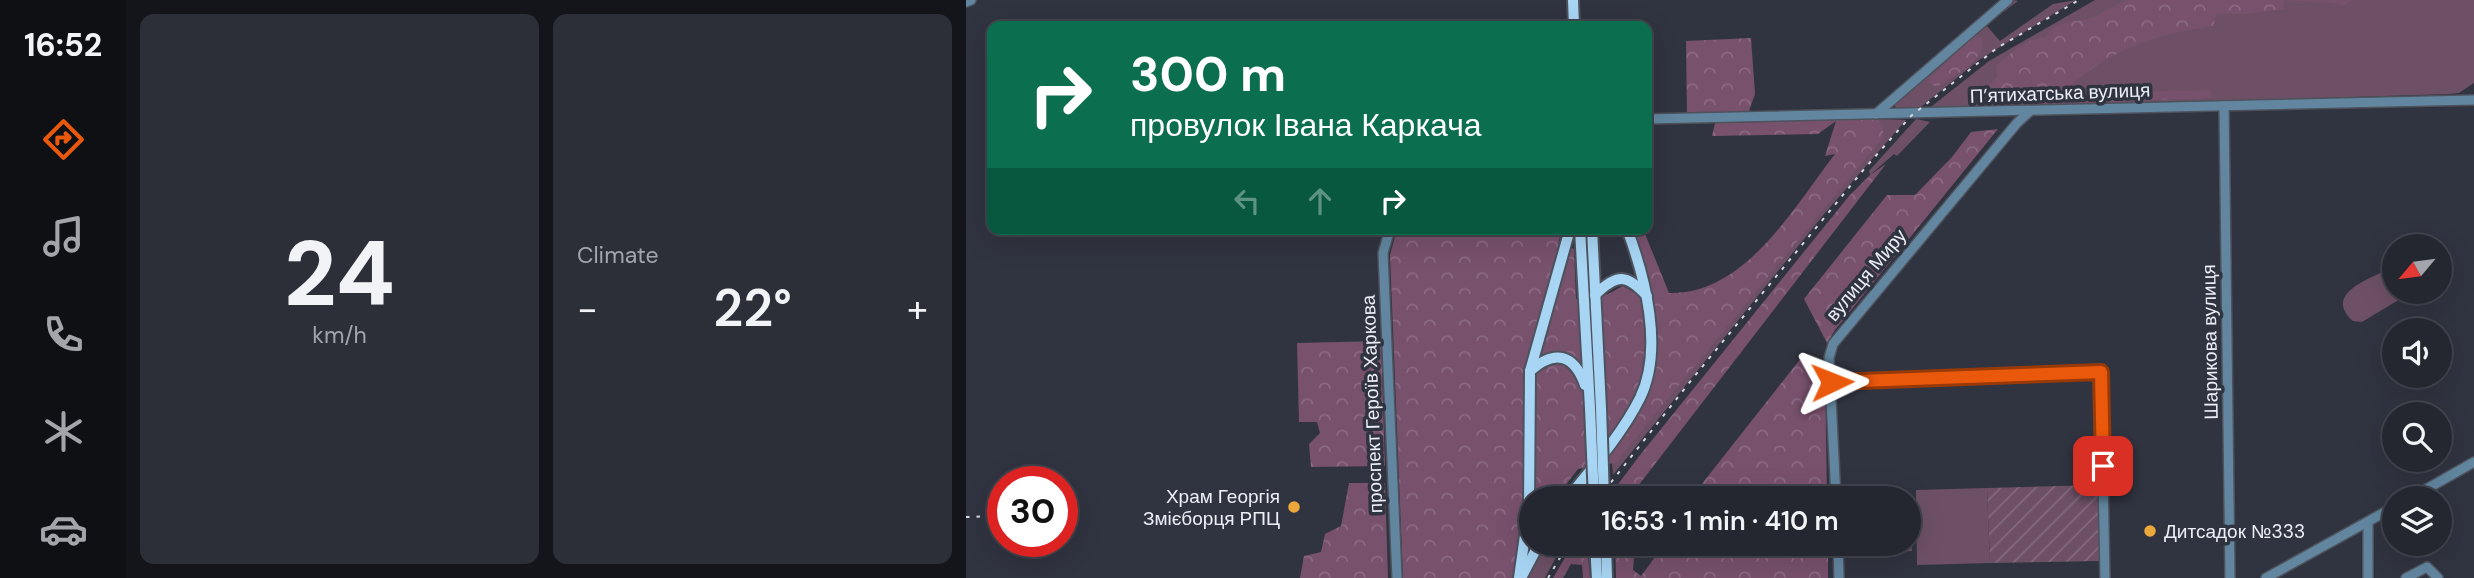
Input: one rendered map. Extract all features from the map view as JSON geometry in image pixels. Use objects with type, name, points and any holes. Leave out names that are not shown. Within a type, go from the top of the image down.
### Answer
[{"type":"main road","points":[[1573,0],[1574,21]]},
{"type":"main road","points":[[1520,578],[1529,507],[1530,371],[1568,235]]},
{"type":"main road","points":[[1580,235],[1593,404],[1602,486]]},
{"type":"main road","points":[[1592,235],[1595,295],[1594,486]]},
{"type":"main road","points":[[1577,486],[1607,448],[1640,398],[1649,366],[1647,296],[1630,235]]},
{"type":"main road","points":[[1595,295],[1612,280],[1623,278],[1634,282],[1647,296]]},
{"type":"main road","points":[[1530,371],[1547,359],[1561,357],[1576,365],[1593,404]]},
{"type":"main road","points":[[1520,578],[1532,556]]},
{"type":"main road","points":[[1596,556],[1597,578]]},
{"type":"main road","points":[[1606,556],[1607,578]]},
{"type":"street","points":[[1876,114],[2008,0]]},
{"type":"street","points":[[2459,100],[2474,93]]},
{"type":"street","name":"П’ятихатська вулиця","points":[[1652,119],[2474,100]]},
{"type":"street","name":"Шарикова вулиця","points":[[2224,106],[2230,578]]},
{"type":"street","name":"вулиця Миру","points":[[1836,486],[1829,358],[1841,332],[2029,112]]},
{"type":"street","name":"проспект Героїв Харкова","points":[[1388,235],[1383,253],[1397,578]]},
{"type":"street","points":[[1832,382],[2101,372],[2105,578]]},
{"type":"street","points":[[2432,486],[2474,462]]},
{"type":"street","points":[[2266,578],[2382,514]]},
{"type":"street","points":[[2368,522],[2368,578]]},
{"type":"street","points":[[1838,556],[1839,578]]},
{"type":"street","points":[[2406,578],[2427,567],[2438,578]]},
{"type":"shaded area","points":[[2013,0],[2018,1],[1986,25],[2000,41],[2053,4],[2076,0],[1979,60],[1917,110],[1896,109],[1894,102],[1960,42]]},
{"type":"shaded area","points":[[2095,0],[2474,0],[2474,83],[2459,93],[2448,94],[1927,110],[1989,61]]},
{"type":"shaded area","points":[[1877,119],[1906,120],[1825,213],[1613,475],[1612,464],[1661,395]]},
{"type":"shaded area","points":[[1916,119],[1930,122],[1897,156],[1894,154],[1870,175],[1869,171]]},
{"type":"shaded area","points":[[2382,272],[2382,304],[2392,304],[2362,322],[2353,321],[2345,311],[2343,302],[2353,288]]},
{"type":"shaded area","points":[[2098,485],[2100,561],[1990,563],[1987,488]]},
{"type":"shaded area","points":[[1987,488],[1990,563],[1917,565],[1917,556],[1921,556],[1921,490]]},
{"type":"shaded area","points":[[1534,556],[1557,556],[1545,578],[1523,578]]},
{"type":"green space","points":[[2127,0],[2284,0],[2283,9],[2247,14],[2217,14],[2213,26],[2174,33],[2138,44],[2105,60],[2072,84],[2078,94],[2210,90],[2211,98],[1992,106],[1988,103],[1989,85],[1997,77],[1996,66],[2013,52],[2031,41],[2046,37],[2060,25],[2091,18]]},
{"type":"green space","points":[[2284,0],[2353,0],[2344,5]]},
{"type":"green space","points":[[1972,37],[1982,37],[1980,53],[1975,60],[1936,87],[1927,82]]},
{"type":"green space","points":[[1751,38],[1755,94],[1748,114],[1687,118],[1686,41]]},
{"type":"green space","points":[[1877,119],[1883,125],[1883,137],[1615,463],[1578,469],[1565,486],[1519,486],[1519,556],[1523,556],[1512,578],[1403,578],[1390,255],[1395,235],[1560,235],[1559,241],[1574,249],[1576,299],[1608,294],[1623,286],[1654,304],[1633,235],[1645,235],[1669,293],[1696,290],[1721,280],[1744,264],[1765,244],[1835,154],[1825,156],[1836,121],[1818,134],[1712,136],[1715,123]]},
{"type":"green space","points":[[1998,129],[1827,343],[1804,299],[1887,195],[1915,195],[1952,157],[1971,132]]},
{"type":"green space","points":[[1886,164],[1638,486],[1617,486],[1849,196],[1870,175]]},
{"type":"green space","points":[[1381,341],[1385,466],[1311,467],[1309,444],[1320,433],[1317,422],[1299,422],[1297,343]]},
{"type":"green space","points":[[1805,353],[1825,370],[1827,486],[1700,486]]},
{"type":"green space","points":[[1349,483],[1385,483],[1388,578],[1300,578],[1304,556],[1321,552],[1325,534],[1341,526]]},
{"type":"green space","points":[[1566,556],[1588,556],[1590,578],[1583,578],[1582,565],[1571,564],[1563,578],[1553,578]]},
{"type":"green space","points":[[1615,556],[1634,556],[1633,570],[1641,576],[1656,556],[1828,556],[1828,578],[1616,578]]},
{"type":"railway","points":[[1608,486],[1693,378],[1865,168],[1911,116],[1997,48],[2079,0]]},
{"type":"railway","points":[[966,517],[987,516]]},
{"type":"railway","points":[[1548,578],[1561,556]]},
{"type":"place","name":"Храм Георгія Змієборця РПЦ","points":[[1294,507]]},
{"type":"place","name":"Дитсадок №333","points":[[2150,531]]},
{"type":"route","points":[[1832,382],[2101,372],[2103,466]]}]
